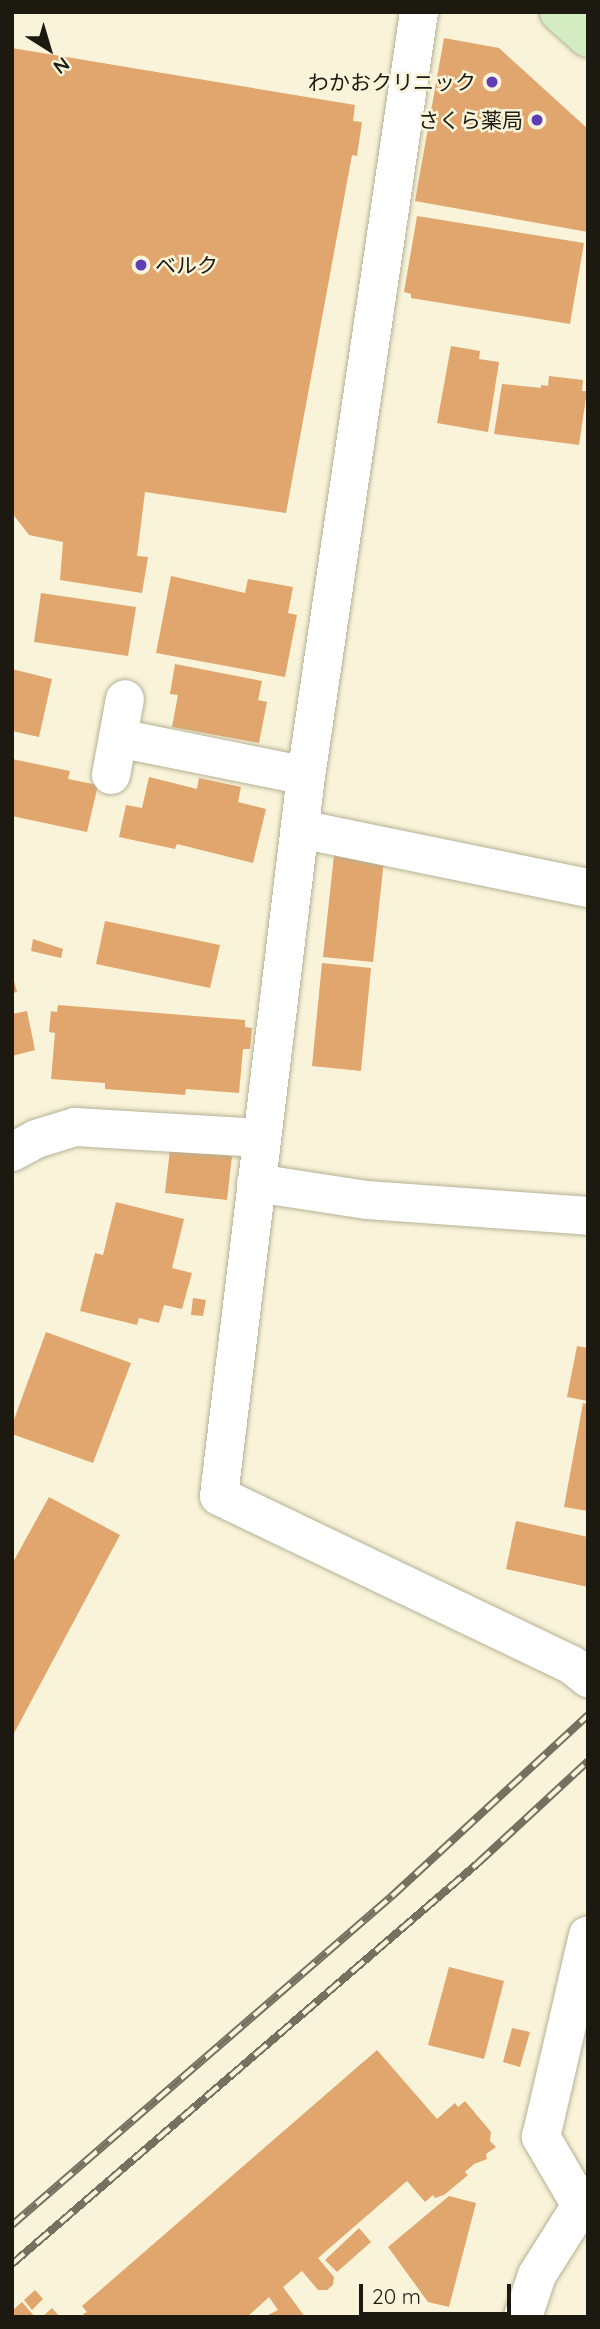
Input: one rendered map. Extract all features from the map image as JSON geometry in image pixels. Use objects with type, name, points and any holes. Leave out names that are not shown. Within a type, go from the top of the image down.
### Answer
[{"type":"main road","points":[[559,12],[588,38]]},
{"type":"street","points":[[419,12],[306,776],[219,1496],[582,1664]]},
{"type":"street","points":[[111,775],[125,699]]},
{"type":"street","points":[[118,738],[306,776]]},
{"type":"street","points":[[300,828],[588,888]]},
{"type":"street","points":[[12,1152],[36,1139],[75,1128],[261,1138]]},
{"type":"street","points":[[256,1183],[368,1200],[588,1216]]},
{"type":"street","points":[[523,2317],[537,2275],[584,2199],[541,2137],[588,1935]]},
{"type":"building","points":[[444,38],[499,48],[588,129],[588,232],[415,201]]},
{"type":"building","points":[[12,48],[355,105],[353,121],[362,122],[357,156],[352,155],[286,513],[145,492],[137,556],[148,557],[142,593],[60,580],[63,542],[29,535],[12,513]]},
{"type":"building","points":[[417,216],[584,243],[570,324],[411,298],[411,294],[404,292]]},
{"type":"building","points":[[451,346],[480,351],[479,359],[499,362],[488,432],[437,423]]},
{"type":"building","points":[[549,376],[583,380],[582,391],[587,391],[579,445],[494,434],[502,384],[541,388],[541,385],[548,386]]},
{"type":"building","points":[[171,576],[245,593],[248,579],[293,587],[288,613],[297,615],[285,677],[156,653]]},
{"type":"building","points":[[41,593],[136,607],[128,656],[34,642]]},
{"type":"building","points":[[175,664],[262,681],[258,700],[267,702],[259,743],[172,727],[178,695],[170,694]]},
{"type":"building","points":[[12,669],[52,679],[39,737],[12,731]]},
{"type":"building","points":[[12,759],[70,771],[68,779],[98,785],[87,832],[12,816]]},
{"type":"building","points":[[149,777],[197,789],[199,778],[241,787],[238,802],[266,809],[253,863],[177,844],[175,849],[119,837],[126,805],[142,808]]},
{"type":"building","points":[[334,855],[384,860],[373,962],[323,957]]},
{"type":"building","points":[[105,921],[220,945],[210,988],[96,964]]},
{"type":"building","points":[[33,939],[63,949],[61,958],[31,951]]},
{"type":"building","points":[[322,963],[371,968],[361,1071],[312,1066]]},
{"type":"building","points":[[12,973],[17,992],[12,993]]},
{"type":"building","points":[[58,1005],[245,1020],[245,1027],[252,1028],[250,1049],[243,1049],[239,1093],[186,1089],[185,1095],[105,1089],[105,1083],[51,1079],[55,1033],[49,1032],[51,1011],[57,1012]]},
{"type":"building","points":[[27,1011],[35,1050],[12,1056],[12,1014]]},
{"type":"building","points":[[170,1149],[232,1156],[227,1200],[165,1193]]},
{"type":"building","points":[[116,1202],[184,1219],[172,1268],[192,1273],[182,1309],[164,1305],[159,1323],[139,1318],[137,1325],[80,1311],[95,1253],[103,1255]]},
{"type":"building","points":[[193,1298],[206,1300],[203,1316],[191,1315]]},
{"type":"building","points":[[46,1332],[131,1363],[93,1463],[12,1434],[12,1425]]},
{"type":"building","points":[[577,1346],[588,1348],[588,1401],[567,1397]]},
{"type":"building","points":[[583,1403],[588,1404],[588,1511],[564,1507]]},
{"type":"building","points":[[49,1497],[120,1535],[12,1737],[12,1564]]},
{"type":"building","points":[[516,1521],[588,1537],[588,1587],[506,1569]]},
{"type":"building","points":[[449,1967],[504,1981],[484,2059],[428,2045]]},
{"type":"building","points":[[512,2028],[530,2032],[520,2067],[503,2062]]},
{"type":"building","points":[[377,2050],[437,2119],[455,2103],[458,2107],[465,2101],[491,2132],[490,2141],[496,2147],[486,2154],[487,2159],[474,2164],[465,2172],[468,2175],[444,2195],[435,2198],[433,2195],[425,2202],[407,2181],[318,2258],[334,2277],[333,2285],[327,2290],[318,2290],[302,2271],[283,2287],[305,2317],[264,2317],[278,2310],[269,2297],[247,2317],[85,2317],[83,2314],[87,2312],[82,2306]]},
{"type":"building","points":[[449,2196],[476,2203],[449,2307],[428,2302],[388,2247]]},
{"type":"building","points":[[359,2228],[371,2242],[337,2272],[325,2260]]},
{"type":"building","points":[[35,2290],[43,2299],[32,2310],[24,2300]]},
{"type":"building","points":[[22,2302],[35,2317],[12,2317],[12,2311]]},
{"type":"building","points":[[52,2308],[60,2317],[42,2317]]},
{"type":"railway","points":[[12,2225],[392,1896],[588,1715]]},
{"type":"railway","points":[[12,2264],[478,1863],[588,1761]]},
{"type":"place","name":"わかおクリニック","points":[[492,82]]},
{"type":"place","name":"さくら薬局","points":[[537,120]]},
{"type":"place","name":"ベルク","points":[[141,265]]}]
